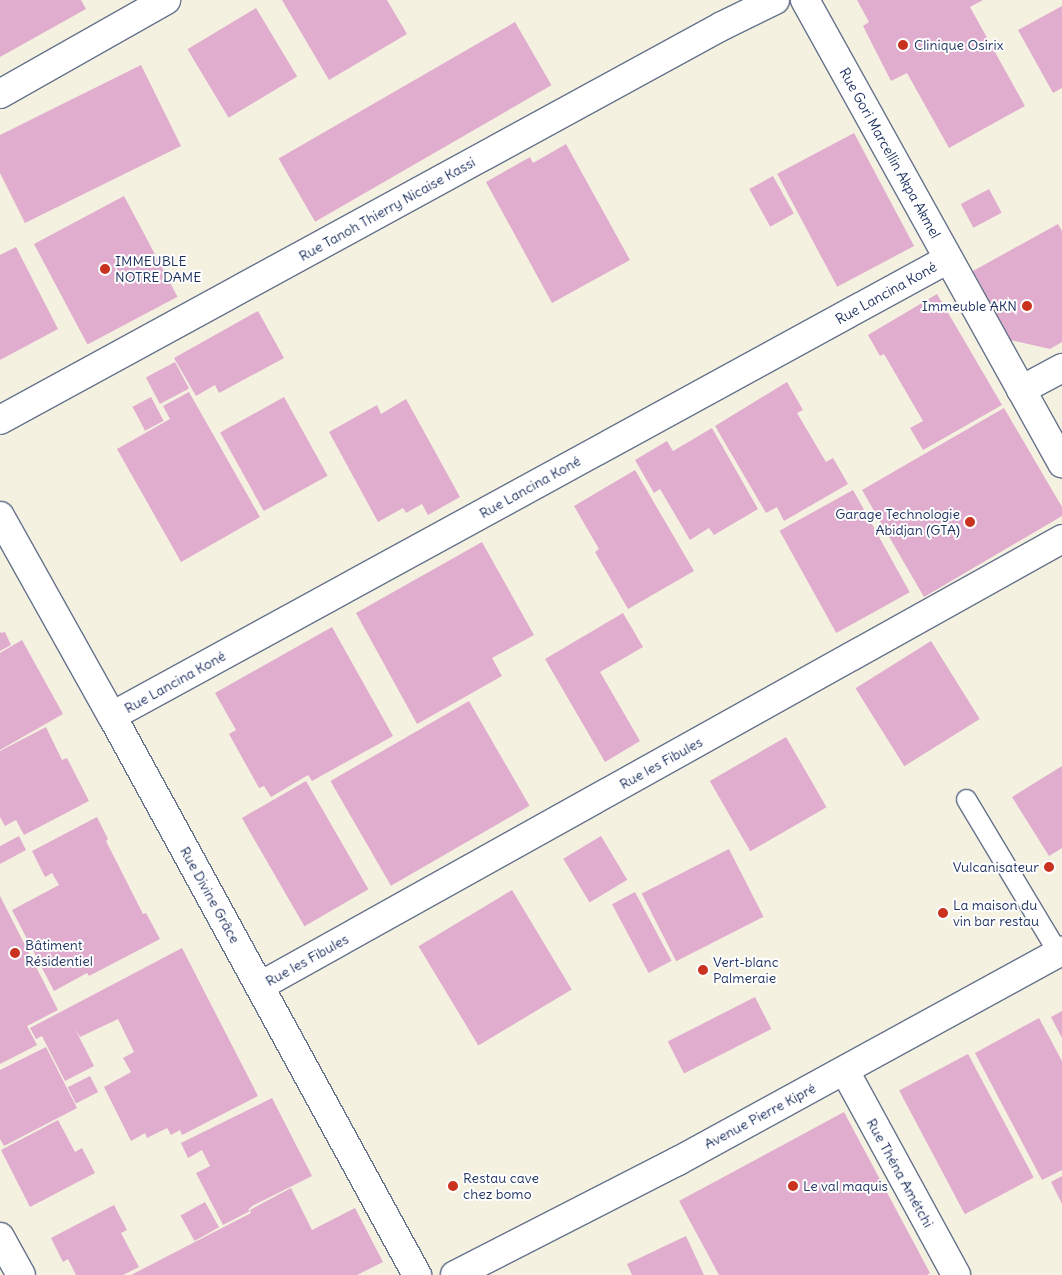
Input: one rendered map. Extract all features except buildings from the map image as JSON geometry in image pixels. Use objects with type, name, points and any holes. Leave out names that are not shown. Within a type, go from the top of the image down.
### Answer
[{"type":"street","points":[[0,94],[166,0]]},
{"type":"street","name":"Rue Tanoh Thierry Nicaise Kassi","points":[[0,420],[722,26],[775,0]]},
{"type":"street","name":"Rue Gori Marcellin Akpa Akmel","points":[[806,0],[1062,463]]},
{"type":"street","name":"Rue Lancina Koné","points":[[112,716],[948,259]]},
{"type":"street","points":[[1021,390],[1062,368]]},
{"type":"street","name":"Rue Divine Grâce","points":[[0,516],[260,986],[416,1275]]},
{"type":"street","name":"Rue les Fibules","points":[[260,986],[1062,539]]},
{"type":"street","name":"Avenue Pierre Kipré","points":[[456,1275],[678,1161],[1060,952]]},
{"type":"street","name":"Rue Théna Amétchi","points":[[844,1071],[956,1275]]},
{"type":"street","points":[[0,1237],[21,1275]]},
{"type":"lane","points":[[966,799],[1060,952]]},
{"type":"place","name":"Clinique Osirix","points":[[903,45]]},
{"type":"place","name":"IMMEUBLE NOTRE DAME","points":[[105,269]]},
{"type":"place","name":"Immeuble AKN","points":[[1027,306]]},
{"type":"place","name":"Garage Technologie Abidjan (GTA)","points":[[970,522]]},
{"type":"place","name":"Vulcanisateur","points":[[1049,867]]},
{"type":"place","name":"La maison du vin bar restau","points":[[943,913]]},
{"type":"place","name":"Bâtiment Résidentiel","points":[[15,953]]},
{"type":"place","name":"Vert-blanc Palmeraie","points":[[703,970]]},
{"type":"place","name":"Restau cave chez bomo","points":[[453,1186]]},
{"type":"place","name":"Le val maquis","points":[[793,1186]]}]
